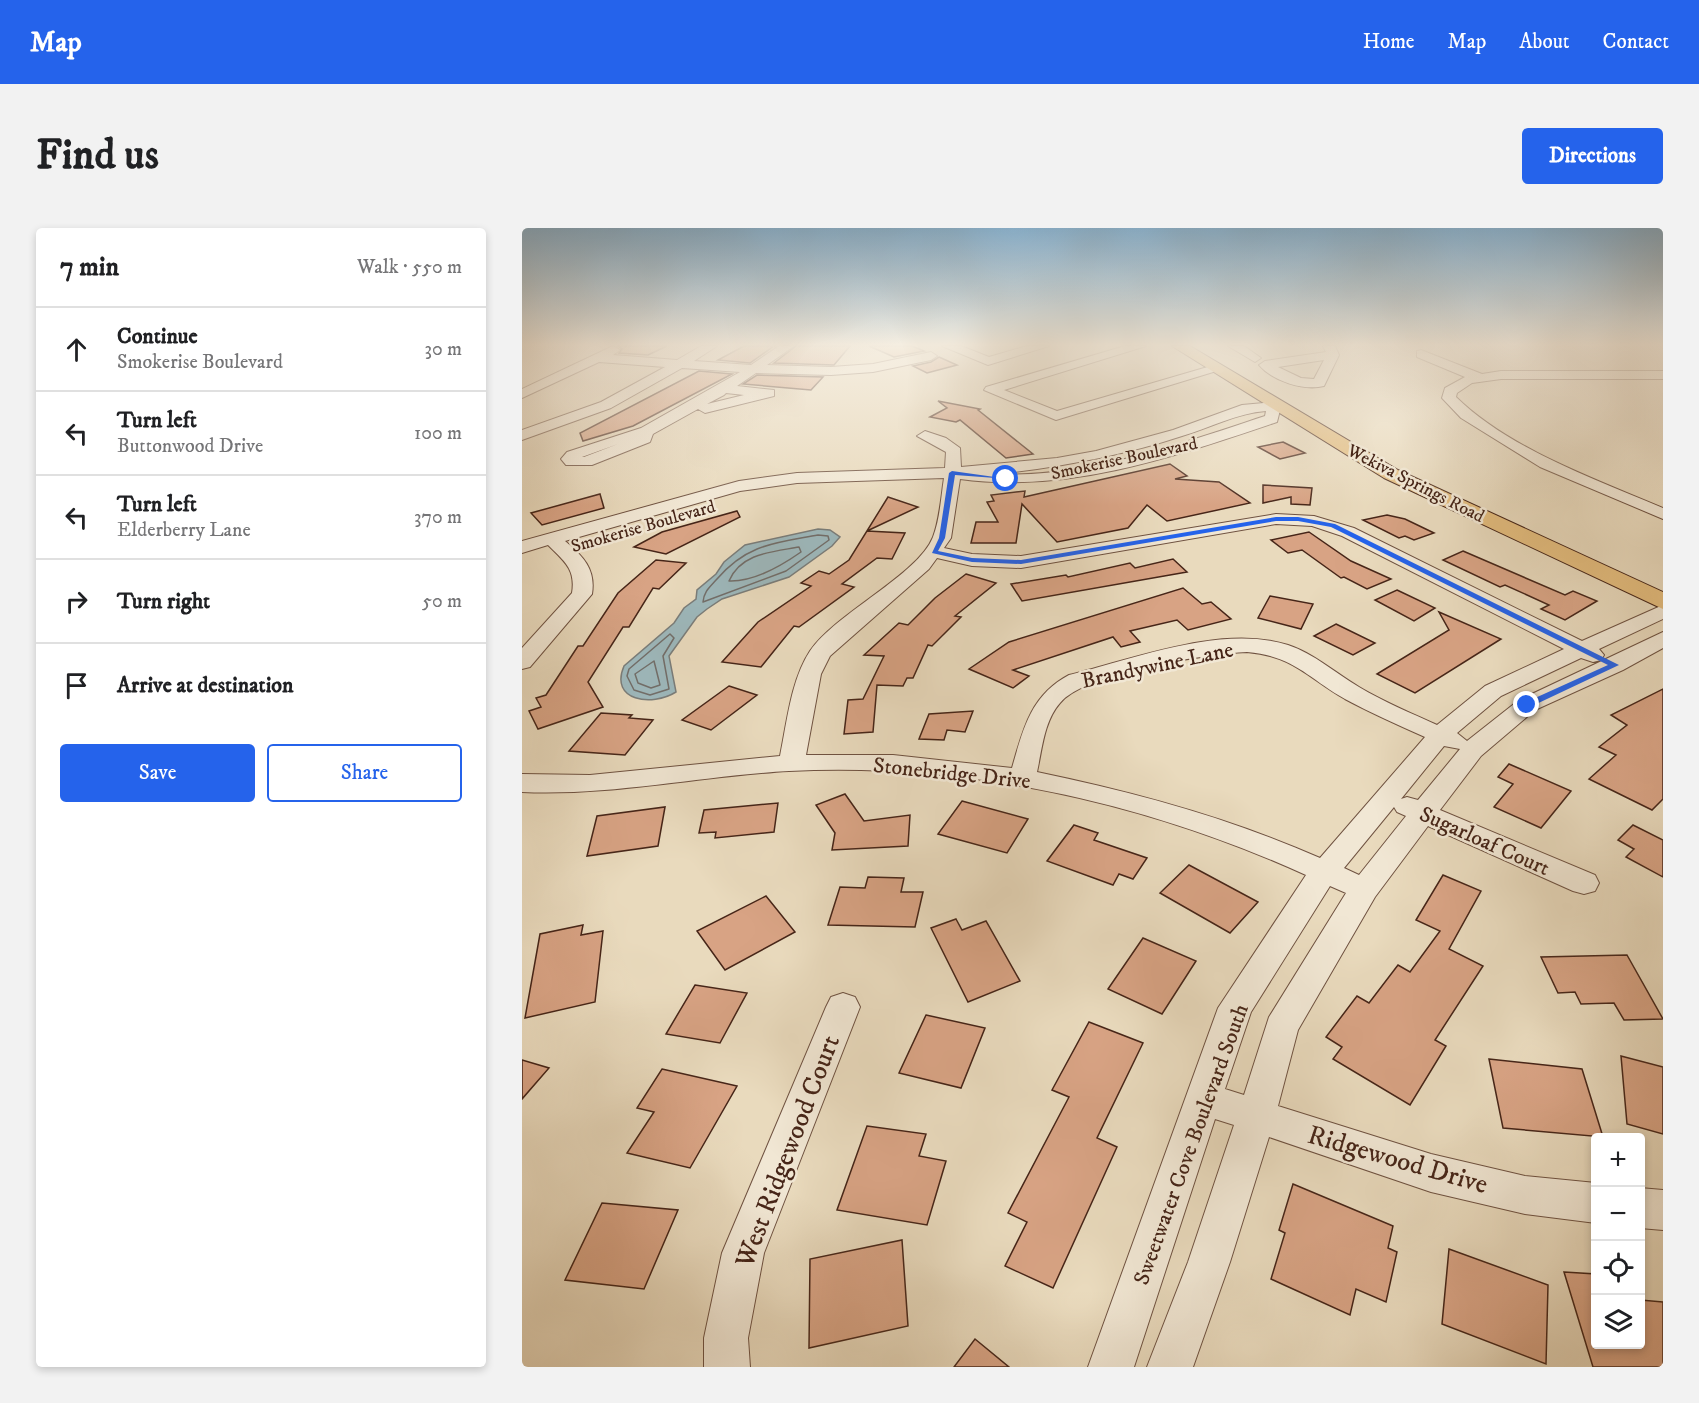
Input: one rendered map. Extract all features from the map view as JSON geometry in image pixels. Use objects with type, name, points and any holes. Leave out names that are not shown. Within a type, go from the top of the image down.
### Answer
[{"type":"main road","name":"Wekiva Springs Road","points":[[1263,399],[1391,474],[1663,601]]},
{"type":"street","points":[[522,424],[591,399]]},
{"type":"street","points":[[522,435],[617,399]]},
{"type":"street","points":[[646,432],[705,399]]},
{"type":"street","points":[[673,417],[744,399]]},
{"type":"street","points":[[1014,399],[1056,416],[1113,399]]},
{"type":"street","points":[[1450,399],[1466,415],[1546,464],[1663,514]]},
{"type":"street","name":"Smokerise Boulevard","points":[[522,547],[556,544],[752,494],[797,478],[952,476],[1006,479],[1088,462],[1198,444],[1272,419],[1274,406]]},
{"type":"street","points":[[791,763],[810,674],[820,653],[841,632],[922,565],[934,552],[942,538],[954,451],[941,441],[925,436]]},
{"type":"street","points":[[934,552],[972,560],[1021,562],[1276,519],[1314,521],[1348,532],[1615,665]]},
{"type":"street","points":[[522,662],[582,594],[586,581],[584,570],[556,544]]},
{"type":"street","name":"Smokerise Boulevard","points":[[522,560],[556,544]]},
{"type":"street","name":"Sweetwater Cove Boulevard South","points":[[1111,1367],[1235,1008],[1324,872],[1440,735],[1493,691],[1663,611]]},
{"type":"street","name":"Sweetwater Cove Boulevard South","points":[[1170,1367],[1209,1262],[1256,1117],[1281,1027],[1364,889],[1472,750],[1527,705],[1615,665],[1663,639]]},
{"type":"street","name":"Brandywine Lane","points":[[1023,778],[1042,711],[1050,696],[1063,686],[1100,675],[1234,646],[1271,647],[1290,653],[1352,693],[1472,750]]},
{"type":"street","name":"Stonebridge Drive","points":[[522,783],[556,786],[600,784],[722,768],[791,763],[893,763],[1023,778],[1076,788],[1162,810],[1246,839],[1364,889]]},
{"type":"street","name":"Sugarloaf Court","points":[[1387,797],[1584,883]]},
{"type":"street","name":"West Ridgewood Court","points":[[727,1367],[726,1338],[743,1253],[843,1007]]},
{"type":"street","name":"Ridgewood Drive","points":[[1205,1099],[1431,1173],[1525,1194],[1591,1202]]},
{"type":"street","points":[[1645,1208],[1663,1210]]},
{"type":"water","points":[[818,529],[830,530],[840,537],[832,546],[789,577],[722,599],[697,617],[669,656],[676,692],[666,697],[645,700],[635,698],[622,687],[621,678],[624,666],[674,623],[684,608],[696,599],[697,590],[716,574],[724,562],[745,545]]},
{"type":"building","points":[[645,399],[684,399],[633,426],[583,441],[580,433]]},
{"type":"building","points":[[938,401],[980,409],[978,410],[1033,454],[1006,458],[960,420],[956,422],[930,417],[947,408]]},
{"type":"building","points":[[1283,442],[1305,453],[1280,459],[1258,447]]},
{"type":"building","points":[[1170,464],[1187,476],[1175,479],[1219,482],[1250,503],[1167,521],[1147,505],[1128,528],[1057,542],[1022,504],[1016,543],[971,543],[976,522],[998,522],[987,502],[994,501],[991,495],[1025,491],[1024,497]]},
{"type":"building","points":[[1263,485],[1312,488],[1310,505],[1291,504],[1291,497],[1263,503]]},
{"type":"building","points":[[600,494],[604,508],[542,525],[531,513]]},
{"type":"building","points":[[888,497],[918,507],[867,531],[905,533],[892,559],[877,558],[842,584],[854,587],[799,627],[794,626],[761,667],[722,662],[758,622],[811,586],[801,583],[819,571],[829,574],[849,560]]},
{"type":"building","points":[[737,511],[740,517],[666,554],[634,547],[662,532]]},
{"type":"building","points":[[1387,515],[1405,519],[1434,533],[1414,540],[1405,536],[1399,538],[1363,520]]},
{"type":"building","points":[[1309,532],[1351,561],[1391,579],[1367,589],[1344,577],[1341,578],[1302,550],[1288,553],[1271,540]]},
{"type":"building","points":[[1463,551],[1565,595],[1573,591],[1597,601],[1565,620],[1541,609],[1549,605],[1505,585],[1500,587],[1443,560]]},
{"type":"building","points":[[1173,559],[1187,572],[1022,601],[1011,584],[1066,575],[1068,577],[1130,563],[1135,568]]},
{"type":"building","points":[[656,560],[686,563],[659,589],[653,588],[629,627],[623,627],[588,682],[603,707],[538,729],[529,711],[541,707],[536,698],[546,695],[578,646],[583,646],[618,593]]},
{"type":"building","points":[[966,574],[996,583],[955,616],[961,617],[932,646],[928,645],[913,678],[907,678],[903,686],[877,685],[873,732],[844,734],[848,700],[863,699],[884,656],[864,655],[899,623],[908,625],[935,598]]},
{"type":"building","points":[[1183,588],[1202,604],[1211,602],[1231,619],[1188,630],[1177,620],[1130,631],[1140,642],[1121,647],[1113,637],[1013,670],[1029,676],[1013,688],[969,669],[1009,642]]},
{"type":"building","points":[[1397,590],[1435,608],[1414,621],[1375,600]]},
{"type":"building","points":[[1270,596],[1313,604],[1301,629],[1258,618]]},
{"type":"building","points":[[1439,612],[1501,639],[1415,693],[1377,674],[1449,630]]},
{"type":"building","points":[[1336,624],[1375,643],[1353,655],[1314,636]]},
{"type":"building","points":[[729,686],[757,695],[711,730],[682,720]]},
{"type":"building","points":[[1663,689],[1663,799],[1652,810],[1589,779],[1616,755],[1599,747],[1627,725],[1611,715]]},
{"type":"building","points":[[973,711],[965,732],[947,730],[944,740],[919,739],[929,714]]},
{"type":"building","points":[[601,713],[632,715],[629,718],[653,720],[625,755],[569,751]]},
{"type":"building","points":[[1509,764],[1571,791],[1541,828],[1494,807],[1513,784],[1498,777]]},
{"type":"building","points":[[845,794],[864,821],[910,815],[908,846],[832,850],[835,833],[816,805]]},
{"type":"building","points":[[962,801],[1028,819],[1007,853],[938,834]]},
{"type":"building","points":[[778,803],[774,832],[715,838],[716,832],[699,833],[704,810]]},
{"type":"building","points":[[665,807],[658,846],[587,856],[597,816]]},
{"type":"building","points":[[1074,825],[1098,833],[1094,840],[1147,858],[1133,879],[1119,874],[1113,885],[1047,861]]},
{"type":"building","points":[[1633,825],[1663,840],[1663,877],[1626,857],[1634,849],[1618,840]]},
{"type":"building","points":[[1189,865],[1258,902],[1230,933],[1160,893]]},
{"type":"building","points":[[1443,875],[1481,891],[1449,949],[1483,966],[1435,1040],[1446,1046],[1410,1105],[1333,1059],[1342,1047],[1326,1037],[1357,996],[1369,1003],[1398,965],[1410,972],[1440,931],[1416,920]]},
{"type":"building","points":[[868,877],[904,878],[901,892],[923,892],[915,927],[828,925],[840,887],[865,888]]},
{"type":"building","points":[[766,896],[795,932],[725,970],[697,931]]},
{"type":"building","points":[[956,919],[962,930],[986,921],[1020,981],[968,1002],[931,928]]},
{"type":"building","points":[[583,925],[581,935],[603,931],[595,1002],[525,1018],[540,934]]},
{"type":"building","points":[[1143,938],[1196,961],[1162,1014],[1108,989]]},
{"type":"building","points":[[1627,955],[1663,1019],[1624,1020],[1614,1003],[1581,1004],[1575,992],[1558,993],[1541,957]]},
{"type":"building","points":[[695,985],[747,993],[720,1043],[666,1034]]},
{"type":"building","points":[[926,1015],[985,1028],[961,1088],[899,1073]]},
{"type":"building","points":[[1089,1022],[1143,1043],[1097,1138],[1117,1147],[1053,1288],[1005,1266],[1027,1222],[1008,1213],[1069,1097],[1052,1090]]},
{"type":"building","points":[[1621,1056],[1663,1067],[1663,1134],[1627,1124]]},
{"type":"building","points":[[1489,1059],[1582,1069],[1602,1133],[1591,1133],[1591,1136],[1503,1128]]},
{"type":"building","points":[[522,1060],[549,1068],[522,1099]]},
{"type":"building","points":[[662,1069],[737,1086],[690,1168],[627,1153],[654,1112],[637,1108]]},
{"type":"building","points":[[867,1126],[926,1134],[919,1156],[946,1161],[927,1225],[837,1210]]},
{"type":"building","points":[[1293,1184],[1393,1226],[1388,1248],[1397,1252],[1386,1302],[1356,1289],[1350,1315],[1271,1279],[1285,1233],[1279,1230]]},
{"type":"building","points":[[602,1203],[678,1210],[644,1289],[565,1280]]},
{"type":"building","points":[[902,1240],[908,1326],[809,1348],[810,1259]]},
{"type":"building","points":[[1449,1249],[1548,1285],[1546,1364],[1442,1324]]},
{"type":"building","points":[[1564,1272],[1591,1274],[1591,1349],[1645,1349],[1645,1300],[1663,1302],[1663,1367],[1593,1367]]},
{"type":"building","points":[[975,1339],[1009,1367],[954,1367]]},
{"type":"route","points":[[1006,479],[952,473],[942,538],[934,552],[972,560],[1021,562],[1051,559],[1276,519],[1298,519],[1333,525],[1615,665],[1527,705]]}]
